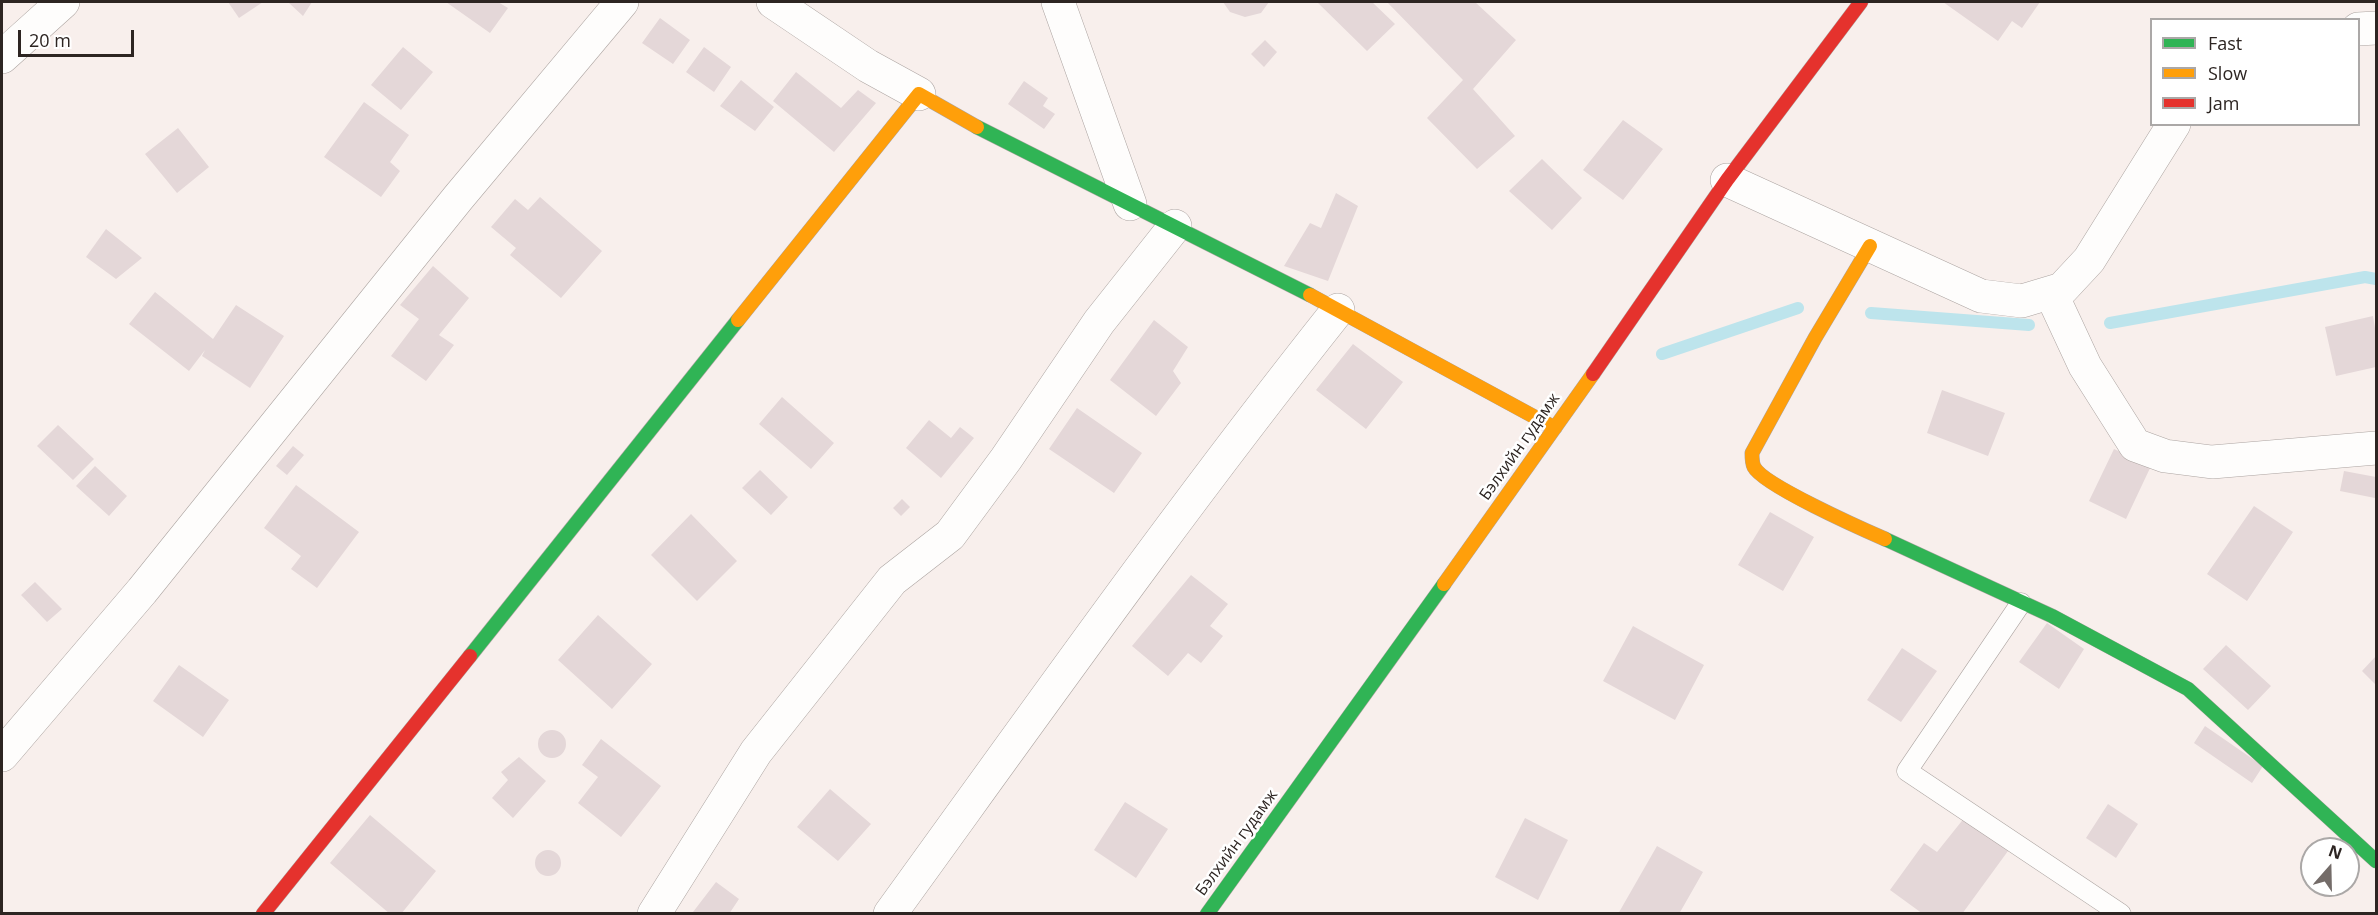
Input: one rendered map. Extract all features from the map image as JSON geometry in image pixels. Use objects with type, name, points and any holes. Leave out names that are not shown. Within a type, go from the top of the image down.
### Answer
[{"type":"street","points":[[2,57],[63,2]]},
{"type":"street","points":[[2,755],[142,591],[458,198],[622,2]]},
{"type":"street","points":[[773,2],[868,66],[995,138],[1175,226],[1338,310],[1555,428]]},
{"type":"street","points":[[1058,2],[1130,204]]},
{"type":"street","name":"Бэлхийн гудамж","points":[[1207,914],[1555,428],[1727,180],[1861,2]]},
{"type":"street","points":[[2360,29],[2376,28]]},
{"type":"street","points":[[263,914],[919,94]]},
{"type":"street","points":[[1727,180],[1981,296],[2022,301],[2062,290],[2089,260],[2173,126]]},
{"type":"street","points":[[654,914],[756,752],[892,580],[950,535],[1006,459],[1099,322],[1175,226]]},
{"type":"street","points":[[1870,246],[1815,338],[1752,453],[1753,466],[1763,477],[1832,515],[2052,616],[2188,689],[2376,861]]},
{"type":"street","points":[[2050,293],[2085,366],[2135,445],[2165,456],[2212,462],[2376,448]]},
{"type":"street","points":[[890,914],[1073,662],[1338,310]]},
{"type":"lane","points":[[2021,603],[1907,771],[2121,914]]},
{"type":"building","points":[[228,2],[263,2],[239,18]]},
{"type":"building","points":[[290,2],[312,2],[303,16]]},
{"type":"building","points":[[446,2],[498,2],[508,8],[490,33]]},
{"type":"building","points":[[1223,2],[1269,2],[1261,13],[1245,17],[1230,12]]},
{"type":"building","points":[[1317,2],[1372,2],[1395,24],[1367,51]]},
{"type":"building","points":[[1387,2],[1475,2],[1516,40],[1473,89],[1515,136],[1477,169],[1427,118],[1463,80]]},
{"type":"building","points":[[1943,2],[2040,2],[2022,28],[2012,21],[1998,41]]},
{"type":"building","points":[[660,18],[690,40],[673,64],[642,43]]},
{"type":"building","points":[[1265,40],[1277,52],[1264,67],[1251,54]]},
{"type":"building","points":[[403,47],[433,72],[401,110],[371,85]]},
{"type":"building","points":[[704,47],[731,67],[714,92],[686,72]]},
{"type":"building","points":[[796,72],[841,108],[858,90],[876,103],[834,152],[773,101]]},
{"type":"building","points":[[741,80],[774,107],[755,131],[720,106]]},
{"type":"building","points":[[1024,81],[1048,98],[1043,106],[1055,114],[1044,129],[1008,104]]},
{"type":"building","points":[[364,102],[409,135],[390,162],[400,171],[381,197],[324,157]]},
{"type":"building","points":[[1623,120],[1663,149],[1623,200],[1583,170]]},
{"type":"building","points":[[178,128],[209,167],[177,193],[145,154]]},
{"type":"building","points":[[1542,159],[1582,198],[1552,230],[1509,191]]},
{"type":"building","points":[[1336,193],[1358,206],[1328,281],[1284,266],[1310,223],[1321,228]]},
{"type":"building","points":[[540,197],[602,251],[561,298],[510,255],[516,248],[491,227],[515,199],[528,210]]},
{"type":"building","points":[[106,229],[142,258],[116,279],[86,257]]},
{"type":"building","points":[[433,266],[469,298],[439,335],[454,345],[426,381],[391,356],[419,319],[400,305]]},
{"type":"building","points":[[155,292],[213,339],[236,305],[284,336],[250,388],[202,356],[205,350],[189,371],[129,324]]},
{"type":"building","points":[[2373,316],[2376,334],[2376,367],[2336,376],[2325,327]]},
{"type":"building","points":[[1154,320],[1188,347],[1173,371],[1181,383],[1156,416],[1110,380]]},
{"type":"building","points":[[1353,344],[1403,382],[1366,429],[1316,390]]},
{"type":"building","points":[[1942,390],[2005,413],[1988,456],[1927,433]]},
{"type":"building","points":[[782,397],[834,443],[811,469],[759,424]]},
{"type":"building","points":[[1077,408],[1142,453],[1114,493],[1049,449]]},
{"type":"building","points":[[929,420],[951,438],[960,427],[974,438],[941,478],[906,448]]},
{"type":"building","points":[[58,425],[94,459],[73,480],[37,446]]},
{"type":"building","points":[[293,446],[304,455],[287,475],[276,466]]},
{"type":"building","points":[[2114,449],[2151,466],[2126,519],[2089,501]]},
{"type":"building","points":[[95,466],[127,496],[109,516],[76,486]]},
{"type":"building","points":[[760,470],[788,497],[771,515],[742,488]]},
{"type":"building","points":[[2344,471],[2376,477],[2375,498],[2340,491]]},
{"type":"building","points":[[296,485],[359,532],[317,588],[291,569],[301,556],[264,528]]},
{"type":"building","points":[[902,499],[910,507],[901,516],[893,508]]},
{"type":"building","points":[[2254,506],[2293,532],[2247,601],[2207,574]]},
{"type":"building","points":[[1770,512],[1814,537],[1783,591],[1738,565]]},
{"type":"building","points":[[691,514],[737,561],[697,601],[651,555]]},
{"type":"building","points":[[1191,575],[1228,604],[1210,626],[1223,636],[1201,663],[1188,653],[1168,676],[1132,646]]},
{"type":"building","points":[[35,582],[62,609],[47,622],[21,595]]},
{"type":"building","points":[[598,615],[652,664],[612,709],[558,660]]},
{"type":"building","points":[[2047,623],[2084,649],[2059,689],[2019,662]]},
{"type":"building","points":[[1633,626],[1704,665],[1675,720],[1603,681]]},
{"type":"building","points":[[2226,645],[2271,686],[2248,710],[2203,669]]},
{"type":"building","points":[[1902,648],[1937,671],[1901,722],[1867,700]]},
{"type":"building","points":[[2376,656],[2376,685],[2362,671]]},
{"type":"building","points":[[179,665],[229,700],[203,737],[153,701]]},
{"type":"building","points":[[2205,726],[2263,766],[2252,783],[2194,743]]},
{"type":"building","points":[[552,730],[562,734],[566,744],[562,754],[552,758],[542,754],[538,744],[542,734]]},
{"type":"building","points":[[601,739],[661,786],[621,837],[578,803],[598,777],[582,765]]},
{"type":"building","points":[[519,757],[546,781],[513,818],[492,798],[508,780],[501,772]]},
{"type":"building","points":[[830,789],[871,824],[838,861],[797,827]]},
{"type":"building","points":[[1125,802],[1168,829],[1136,878],[1094,850]]},
{"type":"building","points":[[2108,804],[2138,824],[2116,858],[2086,838]]},
{"type":"building","points":[[370,815],[436,871],[401,914],[390,914],[330,863]]},
{"type":"building","points":[[1965,817],[2008,851],[1962,914],[1923,914],[1890,890],[1924,843],[1937,852]]},
{"type":"building","points":[[1525,818],[1568,840],[1538,900],[1495,877]]},
{"type":"building","points":[[1657,846],[1703,872],[1679,914],[1618,914]]},
{"type":"building","points":[[548,850],[558,853],[561,863],[558,873],[548,876],[538,873],[535,863],[538,853]]},
{"type":"building","points":[[716,882],[739,899],[729,914],[696,914],[693,912]]},
{"type":"waterway","points":[[2110,323],[2365,277],[2376,279]]},
{"type":"waterway","points":[[1662,354],[1798,308]]},
{"type":"waterway","points":[[1871,313],[2029,325]]},
{"type":"traffic: fast","points":[[977,127],[1310,295]]},
{"type":"traffic: fast","points":[[470,656],[738,320]]},
{"type":"traffic: fast","points":[[1885,539],[2052,616],[2188,689],[2376,861]]},
{"type":"traffic: fast","points":[[1207,914],[1444,584]]},
{"type":"traffic: slow","points":[[738,320],[919,94],[977,127]]},
{"type":"traffic: slow","points":[[1870,246],[1815,338],[1752,453],[1752,458],[1754,467],[1761,475],[1793,495],[1885,539]]},
{"type":"traffic: slow","points":[[1310,295],[1555,428]]},
{"type":"traffic: slow","points":[[1444,584],[1593,374]]},
{"type":"traffic: jam","points":[[1593,374],[1727,180],[1861,2]]},
{"type":"traffic: jam","points":[[263,914],[470,656]]}]
